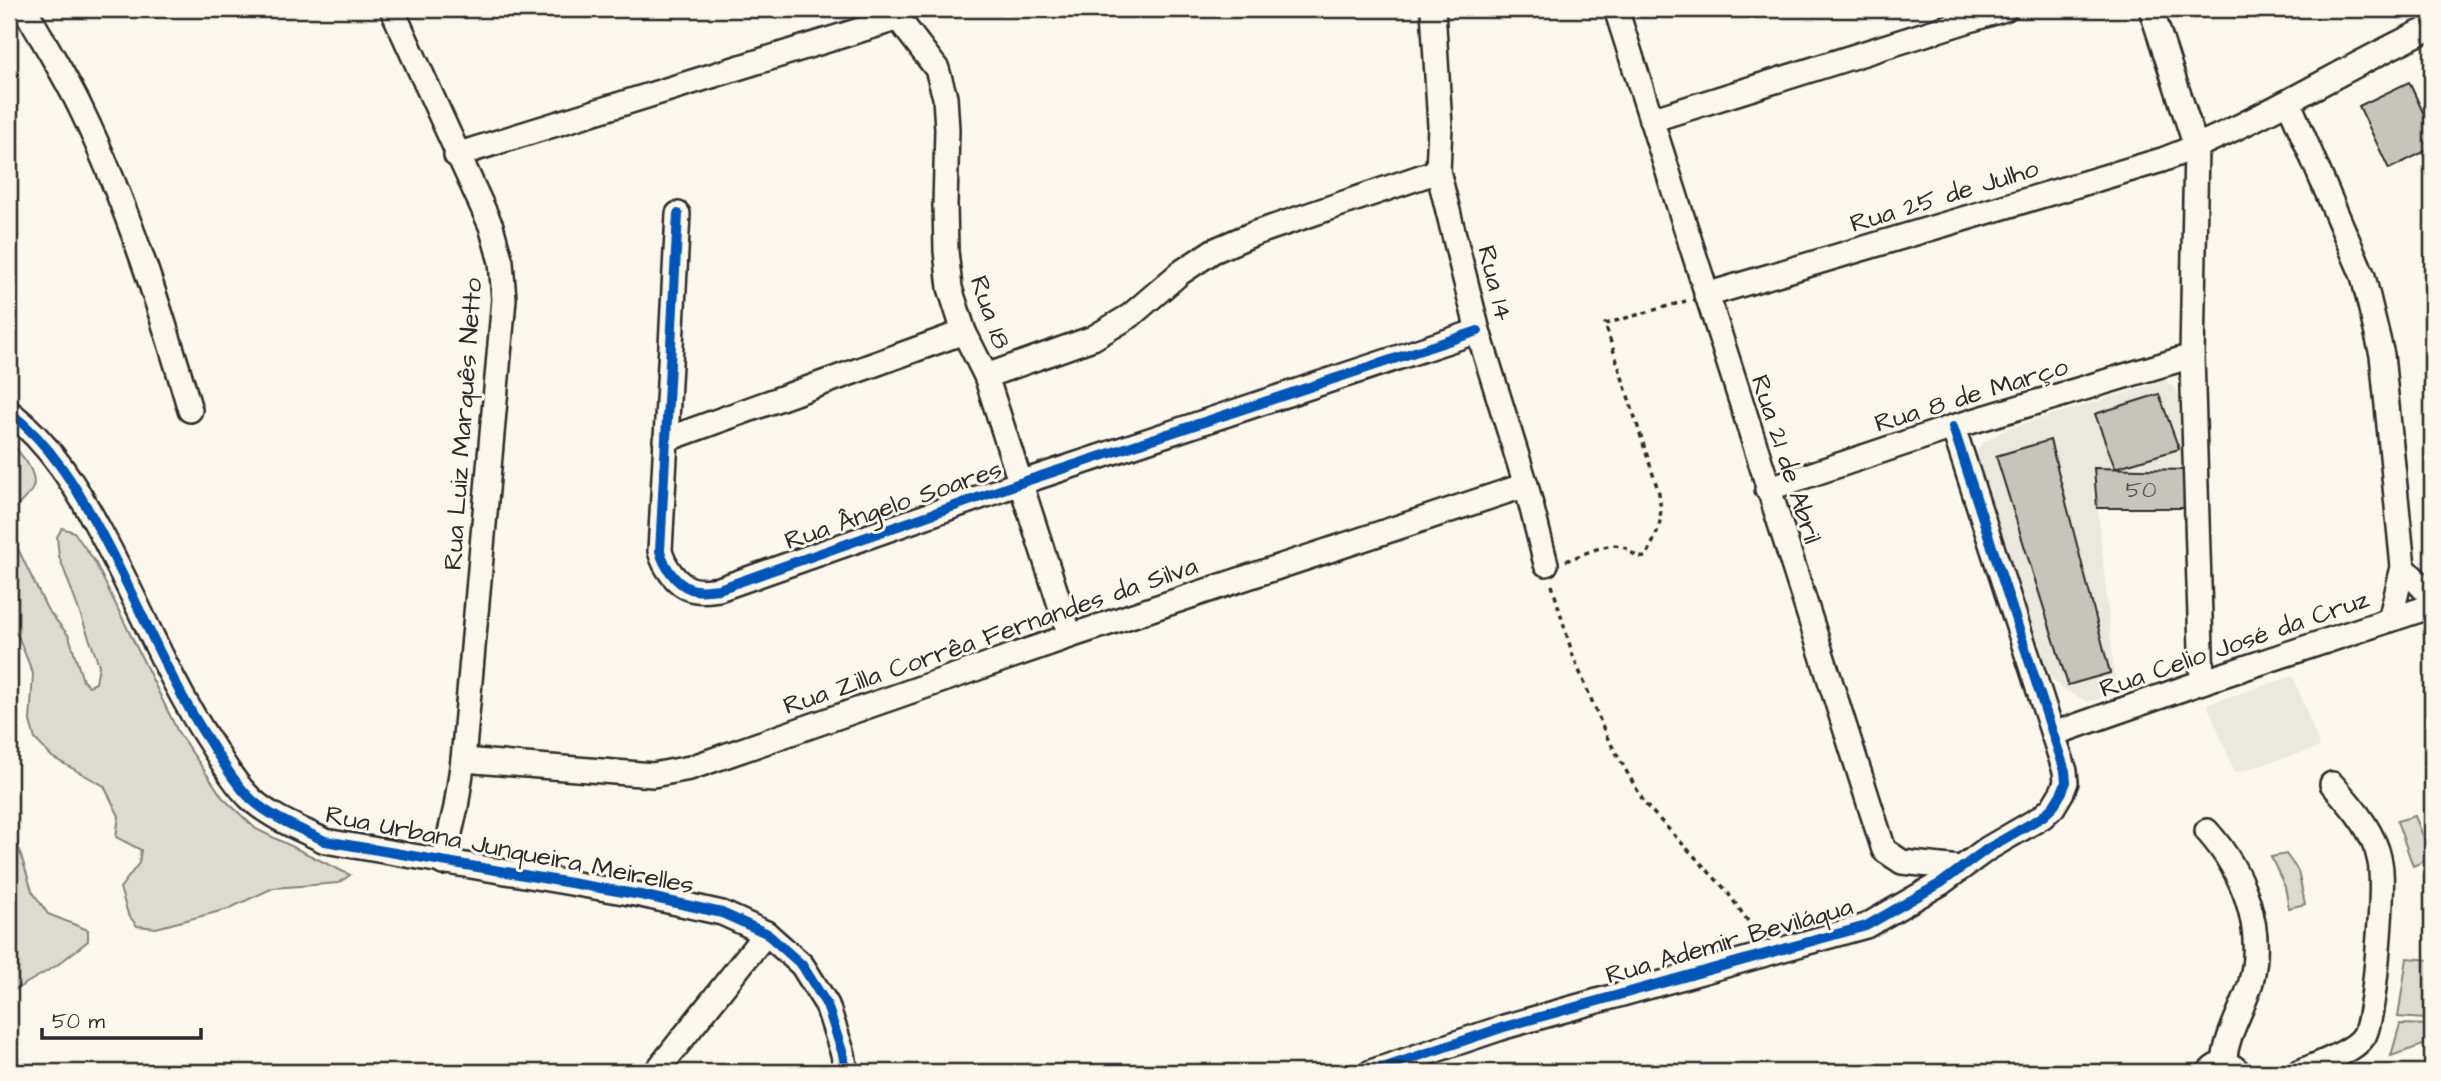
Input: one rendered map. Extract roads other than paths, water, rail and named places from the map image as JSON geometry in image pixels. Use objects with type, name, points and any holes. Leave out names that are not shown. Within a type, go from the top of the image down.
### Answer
[{"type":"street","points":[[25,9],[80,107],[127,218],[158,304],[190,410]]},
{"type":"street","name":"Rua Luiz Marquês Netto","points":[[393,9],[456,155],[491,226],[501,262],[504,299],[463,760],[443,863]]},
{"type":"street","name":"Rua 14","points":[[1433,9],[1440,126],[1438,171],[1478,331],[1526,485],[1547,570]]},
{"type":"street","name":"Rua 21 de Abril","points":[[1616,9],[1884,850],[1902,862],[1960,868]]},
{"type":"street","points":[[1651,120],[2005,9]]},
{"type":"street","points":[[2151,9],[2196,147],[2192,356],[2202,681]]},
{"type":"street","points":[[456,155],[895,13]]},
{"type":"street","name":"Rua 18","points":[[895,13],[937,69],[945,97],[946,251],[950,288],[964,332],[986,376],[1070,636]]},
{"type":"street","name":"Rua 25 de Julho","points":[[1706,295],[2162,160],[2289,103],[2432,27]]},
{"type":"street","points":[[2289,103],[2363,276],[2382,355],[2403,567],[2390,620]]},
{"type":"street","points":[[986,376],[1093,338],[1130,316],[1180,273],[1213,251],[1253,234],[1438,171]]},
{"type":"street","name":"Rua Ângelo Soares","points":[[678,214],[660,551],[662,561],[677,581],[692,590],[719,589],[1020,483],[1478,331]]},
{"type":"street","points":[[665,440],[964,332]]},
{"type":"street","name":"Rua 8 de Março","points":[[1767,489],[1953,427],[2192,356]]},
{"type":"street","name":"Rua Urbana Junqueira Meirelles","points":[[9,412],[26,425],[73,481],[120,567],[190,712],[230,774],[252,800],[279,818],[325,841],[641,895],[722,913],[766,933],[802,965],[827,1005],[846,1072]]},
{"type":"street","name":"Rua Ademir Beviláqua","points":[[1371,1072],[1406,1067],[1503,1027],[1866,926],[1941,883],[1987,849],[2042,817],[2053,807],[2066,782],[2065,771],[1953,427]]},
{"type":"street","name":"Rua Zilla Corrêa Fernandes da Silva","points":[[463,760],[653,775],[690,768],[1070,636],[1526,485]]},
{"type":"street","points":[[2403,567],[2432,597]]},
{"type":"street","name":"Rua Celio José da Cruz","points":[[2053,734],[2202,681],[2432,606]]},
{"type":"street","points":[[2299,1072],[2358,1042],[2368,1026],[2370,1011],[2381,870],[2377,849],[2368,829],[2332,784]]},
{"type":"street","points":[[2207,831],[2229,859],[2244,888],[2256,950],[2251,982],[2228,1038],[2224,1070]]},
{"type":"street","points":[[656,1072],[766,933]]}]
